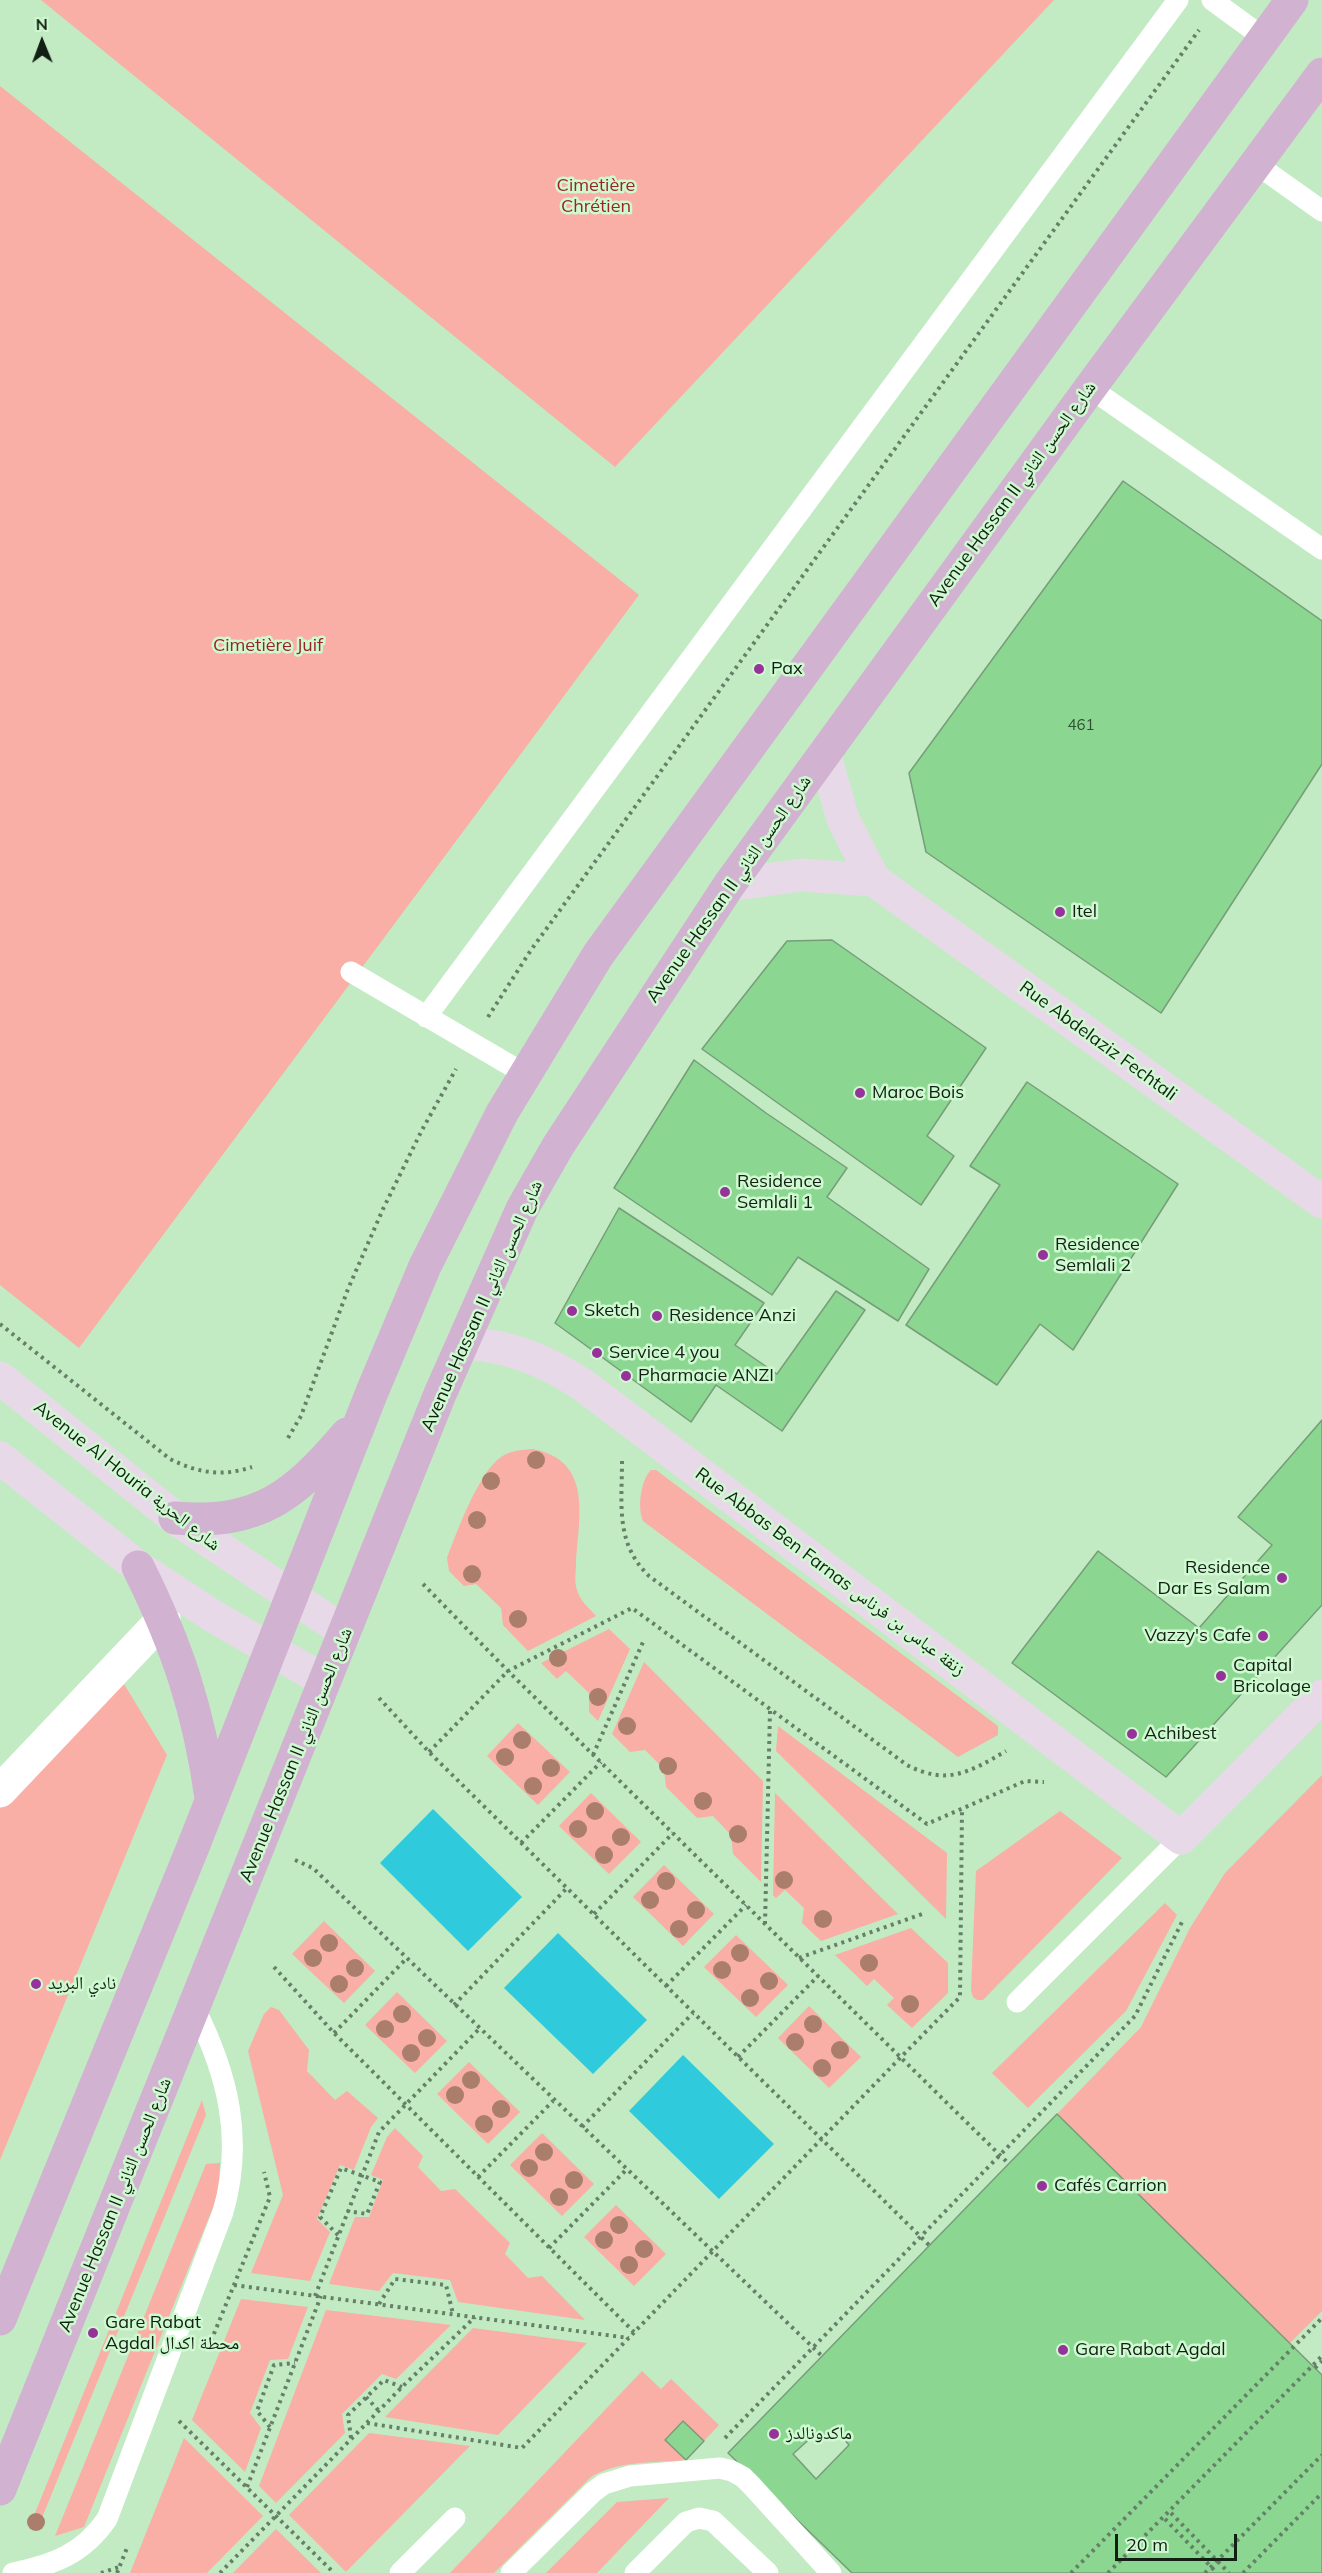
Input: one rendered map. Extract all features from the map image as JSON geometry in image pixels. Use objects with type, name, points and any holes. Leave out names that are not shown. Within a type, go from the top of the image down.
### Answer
[{"type":"main road","points":[[0,2319],[212,1800],[362,1417],[430,1256],[470,1173],[525,1074],[598,954],[1292,0]]},
{"type":"main road","name":"Avenue Hassan II شارع الحسن الثاني","points":[[0,2489],[462,1343],[522,1209],[558,1146],[729,885],[1090,388],[1322,74]]},
{"type":"main road","points":[[175,1518],[204,1521],[232,1517],[260,1509],[284,1496],[307,1479],[362,1417]]},
{"type":"main road","points":[[138,1567],[164,1618],[190,1689],[201,1735],[212,1800]]},
{"type":"street","points":[[824,753],[843,819],[874,880]]},
{"type":"street","points":[[729,885],[801,875],[874,880]]},
{"type":"street","name":"Rue Abdelaziz Fechtali","points":[[874,880],[1322,1202]]},
{"type":"street","name":"Rue Abbas Ben Farnas زنقة عباس بن فرناس","points":[[462,1343],[486,1344],[537,1359],[576,1381],[1181,1838]]},
{"type":"street","name":"Avenue Al Houria شارع الحرية","points":[[0,1378],[175,1518],[345,1632]]},
{"type":"street","points":[[0,1458],[138,1567],[213,1616],[325,1681]]},
{"type":"street","points":[[1,1787],[164,1618]]},
{"type":"street","points":[[1181,1838],[1322,1696]]},
{"type":"lane","points":[[426,1017],[1178,0]]},
{"type":"lane","points":[[1215,2],[1264,38]]},
{"type":"lane","points":[[1256,164],[1322,211]]},
{"type":"lane","points":[[1090,388],[1322,549]]},
{"type":"lane","points":[[351,972],[525,1074]]},
{"type":"lane","points":[[1017,2002],[1181,1838]]},
{"type":"lane","points":[[13,2573],[53,2564],[70,2557],[97,2534],[107,2519],[223,2212],[229,2190],[234,2145],[227,2088],[195,2009]]},
{"type":"lane","points":[[511,2573],[593,2492],[604,2484],[630,2476],[720,2468],[743,2477],[831,2573]]},
{"type":"lane","points":[[635,2573],[686,2522],[699,2517],[713,2521],[768,2573]]},
{"type":"lane","points":[[400,2573],[455,2518]]},
{"type":"path","points":[[283,1444],[291,1436],[301,1416],[348,1289],[383,1209],[422,1130],[471,1042],[531,950],[1215,2]]},
{"type":"path","points":[[0,1324],[170,1459],[191,1469],[213,1473],[236,1472],[256,1465]]},
{"type":"path","points":[[621,1415],[624,1536],[637,1565],[649,1576],[907,1765],[920,1772],[935,1776],[967,1773],[1040,1731]]},
{"type":"path","points":[[423,1584],[593,1755],[1009,2163]]},
{"type":"path","points":[[429,1752],[508,1671],[632,1608],[927,1824],[1025,1781],[1048,1782]]},
{"type":"path","points":[[593,1755],[643,1642]]},
{"type":"path","points":[[379,1698],[429,1752],[929,2245]]},
{"type":"path","points":[[765,1924],[770,1710]]},
{"type":"path","points":[[521,1843],[601,1762]]},
{"type":"path","points":[[367,2423],[522,2448],[960,1997],[962,1809]]},
{"type":"path","points":[[594,1914],[673,1833]]},
{"type":"path","points":[[295,1860],[313,1868],[822,2356]]},
{"type":"path","points":[[454,2005],[567,1888]]},
{"type":"path","points":[[666,1986],[746,1905]]},
{"type":"path","points":[[800,1958],[922,1914]]},
{"type":"path","points":[[707,2469],[713,2450],[1135,2016],[1183,1920]]},
{"type":"path","points":[[334,2033],[406,1959]]},
{"type":"path","points":[[274,1967],[334,2033],[634,2332]]},
{"type":"path","points":[[738,2057],[818,1976]]},
{"type":"path","points":[[582,2127],[693,2013]]},
{"type":"path","points":[[315,2296],[379,2132],[479,2029]]},
{"type":"path","points":[[478,2177],[554,2100]]},
{"type":"path","points":[[338,2235],[320,2217],[341,2168],[380,2182],[367,2214],[347,2211]]},
{"type":"path","points":[[549,2248],[626,2170]]},
{"type":"path","points":[[379,2304],[395,2279],[446,2285],[453,2314]]},
{"type":"path","points":[[234,2285],[628,2338]]},
{"type":"path","points":[[247,2487],[321,2296]]},
{"type":"path","points":[[220,2573],[402,2387],[475,2317]]},
{"type":"path","points":[[1071,2573],[1322,2319]]},
{"type":"path","points":[[1108,2573],[1322,2356]]},
{"type":"path","points":[[1315,2368],[1322,2361]]},
{"type":"path","points":[[270,2428],[257,2411],[274,2365],[295,2363]]},
{"type":"path","points":[[351,2439],[348,2415],[384,2380],[402,2387]]},
{"type":"path","points":[[366,2397],[379,2411]]},
{"type":"path","points":[[179,2421],[334,2573]]},
{"type":"path","points":[[1205,2573],[1322,2455]]},
{"type":"path","points":[[1243,2573],[1322,2493]]},
{"type":"path","points":[[1171,2513],[1229,2573]]},
{"type":"path","points":[[1165,2519],[1217,2573]]},
{"type":"path","points":[[101,2573],[119,2566]]},
{"type":"green space","name":"Cimetière Chrétien","points":[[41,0],[1054,0],[615,467]]},
{"type":"green space","name":"Cimetière Juif","points":[[0,86],[639,595],[79,1348],[0,1285]]},
{"type":"green space","points":[[533,1449],[552,1455],[565,1465],[574,1478],[580,1509],[576,1587],[582,1601],[596,1616],[528,1651],[503,1625],[501,1608],[476,1584],[464,1586],[449,1571],[447,1558],[470,1503],[485,1475],[501,1457],[517,1451]]},
{"type":"green space","points":[[651,1470],[656,1470],[998,1726],[998,1735],[958,1757],[643,1521],[640,1509],[641,1494]]},
{"type":"green space","points":[[609,1629],[630,1649],[598,1721],[589,1712],[589,1693],[566,1671],[557,1679],[541,1663]]},
{"type":"green space","points":[[644,1662],[763,1781],[761,1882],[733,1854],[731,1835],[713,1816],[697,1818],[666,1787],[664,1769],[645,1750],[630,1752],[612,1734]]},
{"type":"green space","name":"نادي البريد","points":[[124,1684],[167,1755],[0,2160],[0,1808]]},
{"type":"green space","points":[[518,1723],[570,1772],[538,1805],[487,1756]]},
{"type":"green space","points":[[778,1726],[947,1853],[946,1919],[776,1751]]},
{"type":"green space","points":[[1322,1775],[1322,2311],[1290,2343],[1057,2114],[1141,2027],[1190,1928],[1225,1873]]},
{"type":"green space","points":[[591,1793],[641,1842],[609,1874],[559,1826]]},
{"type":"green space","points":[[775,1793],[898,1914],[821,1941],[802,1923],[804,1908],[785,1890],[776,1898],[773,1895]]},
{"type":"green space","points":[[1060,1811],[1122,1858],[983,2000],[977,2000],[973,1997],[971,1990],[976,1871]]},
{"type":"green space","points":[[664,1865],[714,1914],[683,1946],[633,1897]]},
{"type":"green space","points":[[1165,1903],[1177,1915],[1126,2011],[1028,2108],[992,2073]]},
{"type":"green space","points":[[324,1921],[375,1971],[344,2003],[292,1954]]},
{"type":"green space","points":[[911,1928],[948,1963],[948,1993],[912,2028],[887,2005],[894,1998],[874,1979],[867,1986],[835,1955]]},
{"type":"green space","points":[[736,1935],[788,1985],[756,2017],[704,1967]]},
{"type":"green space","points":[[397,1992],[447,2041],[415,2073],[365,2025]]},
{"type":"green space","points":[[809,2006],[861,2057],[829,2088],[778,2038]]},
{"type":"green space","points":[[271,2007],[279,2010],[309,2050],[307,2071],[335,2100],[347,2091],[378,2118],[371,2127],[354,2170],[340,2165],[317,2219],[330,2232],[310,2281],[251,2273],[283,2195],[248,2051],[264,2014]]},
{"type":"green space","points":[[469,2062],[520,2112],[488,2144],[437,2094]]},
{"type":"green space","points":[[202,2100],[206,2115],[37,2530],[29,2528]]},
{"type":"green space","points":[[395,2128],[423,2156],[418,2167],[441,2191],[455,2189],[510,2243],[505,2254],[528,2278],[542,2276],[585,2320],[458,2302],[450,2280],[393,2273],[379,2291],[329,2284],[355,2217],[369,2217],[383,2180],[371,2175],[387,2137]]},
{"type":"green space","points":[[542,2133],[594,2184],[562,2216],[510,2165]]},
{"type":"green space","points":[[220,2163],[218,2195],[84,2527],[55,2536],[206,2164]]},
{"type":"green space","points":[[616,2205],[666,2254],[634,2286],[584,2237]]},
{"type":"green space","points":[[241,2299],[308,2307],[288,2359],[270,2360],[250,2413],[261,2428],[245,2472],[192,2420]]},
{"type":"green space","points":[[326,2310],[451,2325],[396,2379],[382,2374],[342,2414],[345,2433],[276,2503],[259,2486]]},
{"type":"green space","points":[[473,2328],[587,2343],[498,2435],[385,2417]]},
{"type":"green space","points":[[642,2371],[661,2389],[671,2379],[719,2425],[704,2441],[682,2421],[665,2439],[686,2460],[636,2463],[600,2472],[590,2478],[494,2573],[450,2573]]},
{"type":"green space","points":[[369,2433],[470,2446],[346,2572],[289,2515]]},
{"type":"green space","points":[[184,2438],[263,2516],[207,2573],[130,2573]]},
{"type":"green space","points":[[669,2498],[597,2573],[546,2573],[617,2502]]},
{"type":"green space","points":[[276,2529],[321,2573],[233,2573]]},
{"type":"water","points":[[433,1809],[522,1897],[468,1951],[380,1863]]},
{"type":"water","points":[[558,1933],[647,2020],[593,2074],[504,1988]]},
{"type":"water","points":[[683,2055],[774,2144],[719,2199],[629,2111]]},
{"type":"building","points":[[1123,481],[1322,621],[1322,764],[1161,1013],[926,852],[909,773]]},
{"type":"building","name":"Maroc Bois","points":[[832,940],[986,1048],[927,1136],[954,1156],[921,1205],[702,1049],[787,941]]},
{"type":"building","name":"Residence Semlali 1","points":[[694,1060],[847,1168],[827,1197],[929,1269],[898,1321],[798,1257],[772,1295],[614,1188]]},
{"type":"building","name":"Residence Semlali 2","points":[[1027,1082],[1178,1184],[1073,1350],[1040,1324],[997,1385],[906,1325],[1000,1185],[970,1166]]},
{"type":"building","name":"Residence Anzi","points":[[619,1208],[764,1303],[735,1345],[777,1374],[836,1291],[865,1310],[782,1431],[716,1385],[691,1422],[555,1323]]},
{"type":"building","name":"Residence Dar Es Salam","points":[[1322,1420],[1322,1605],[1166,1777],[1012,1663],[1098,1551],[1199,1628],[1272,1545],[1238,1517]]},
{"type":"building","name":"Gare Rabat Agdal","points":[[1057,2114],[1322,2375],[1322,2573],[852,2573],[728,2453]]},
{"type":"building","points":[[683,2421],[704,2441],[686,2460],[665,2440]]},
{"type":"building","points":[[815,2434],[841,2436],[849,2445],[816,2479],[793,2454]]},
{"type":"place","name":"Pax","points":[[759,669]]},
{"type":"place","name":"Itel","points":[[1060,912]]},
{"type":"place","name":"Maroc Bois","points":[[860,1093]]},
{"type":"place","name":"Residence Semlali 1","points":[[725,1192]]},
{"type":"place","name":"Residence Semlali 2","points":[[1043,1255]]},
{"type":"place","name":"Sketch","points":[[572,1311]]},
{"type":"place","name":"Residence Anzi","points":[[657,1316]]},
{"type":"place","name":"Service 4 you","points":[[597,1353]]},
{"type":"place","name":"Pharmacie ANZI","points":[[626,1376]]},
{"type":"place","name":"Residence Dar Es Salam","points":[[1282,1578]]},
{"type":"place","name":"Vazzy's Cafe","points":[[1263,1636]]},
{"type":"place","name":"Capital Bricolage","points":[[1221,1676]]},
{"type":"place","name":"Achibest","points":[[1132,1734]]},
{"type":"place","name":"نادي البريد","points":[[36,1984]]},
{"type":"place","name":"Cafés Carrion","points":[[1042,2186]]},
{"type":"place","name":"Gare Rabat Agdal محطة اكدال","points":[[93,2333]]},
{"type":"place","name":"Gare Rabat Agdal","points":[[1063,2350]]},
{"type":"place","name":"ماكدونالدز","points":[[774,2434]]}]
